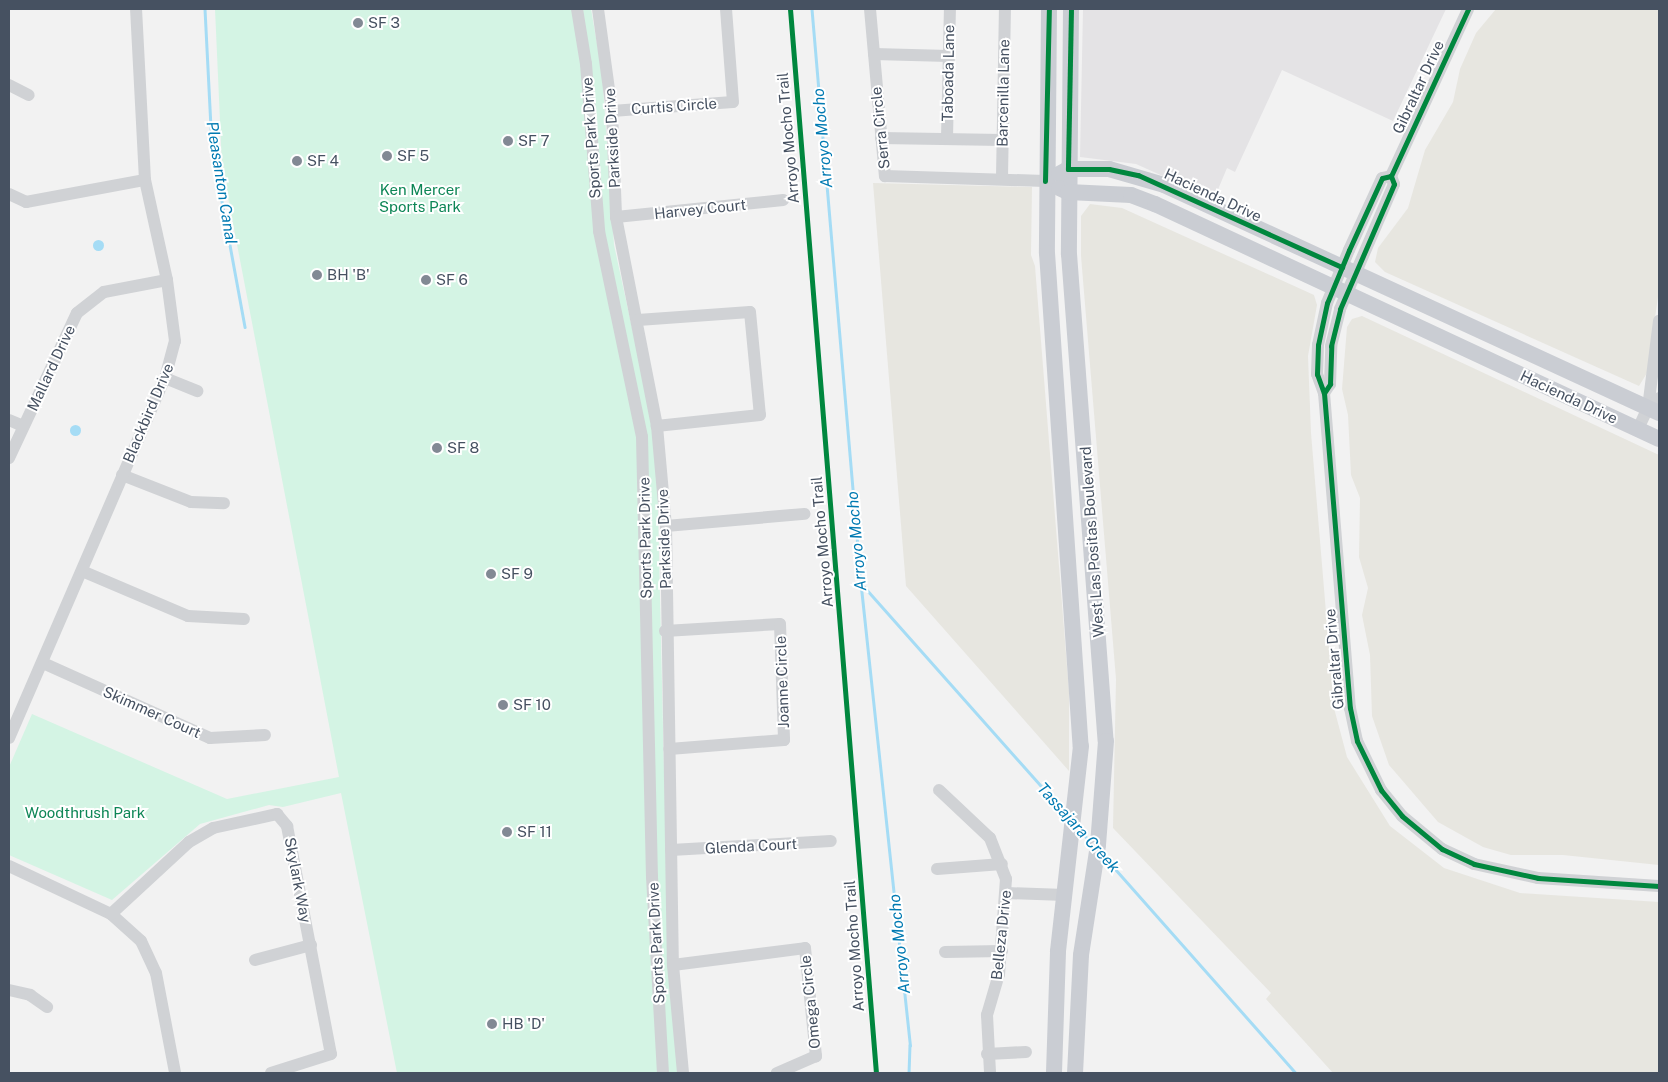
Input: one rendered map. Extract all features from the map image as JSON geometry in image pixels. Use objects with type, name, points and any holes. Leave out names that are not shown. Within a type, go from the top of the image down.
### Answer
[{"type":"main road","name":"West Las Positas Boulevard","points":[[1049,9],[1046,181],[1079,703],[1077,813],[1065,895],[1053,1021],[1054,1073]]},
{"type":"main road","name":"West Las Positas Boulevard","points":[[1071,9],[1068,192],[1104,687],[1105,767],[1098,845],[1081,956],[1075,1073]]},
{"type":"main road","name":"Hacienda Drive","points":[[1046,181],[1068,169],[1109,169],[1138,175],[1655,406]]},
{"type":"main road","name":"Hacienda Drive","points":[[1046,181],[1068,192],[1131,195],[1659,439]]},
{"type":"street","name":"Blackbird Drive","points":[[9,738],[165,378],[175,341],[167,280],[145,180],[136,9]]},
{"type":"street","name":"Sports Park Drive","points":[[577,9],[586,64],[599,231],[642,436],[652,877],[663,1073]]},
{"type":"street","name":"Parkside Drive","points":[[598,9],[612,111],[616,217],[638,320],[657,426],[666,526],[665,631],[673,965],[683,1073]]},
{"type":"street","name":"Curtis Circle","points":[[612,111],[733,102],[726,9]]},
{"type":"street","name":"Serra Circle","points":[[870,9],[885,176],[1002,177],[1046,181]]},
{"type":"street","name":"Taboada Lane","points":[[947,138],[950,9]]},
{"type":"street","name":"Barcenilla Lane","points":[[1002,177],[1005,9]]},
{"type":"street","name":"Gibraltar Drive","points":[[1468,9],[1391,176],[1394,184],[1348,270],[1318,345],[1317,374],[1324,392],[1350,708],[1360,750],[1381,790],[1423,835],[1474,864],[1538,878],[1659,886]]},
{"type":"street","points":[[874,54],[949,56]]},
{"type":"street","points":[[9,86],[29,95]]},
{"type":"street","points":[[881,138],[1002,140]]},
{"type":"street","points":[[9,194],[26,202],[145,180]]},
{"type":"street","name":"Harvey Court","points":[[616,217],[783,200]]},
{"type":"street","name":"Mallard Drive","points":[[9,458],[77,313],[104,292],[167,280]]},
{"type":"street","points":[[638,320],[750,312],[760,415],[657,426]]},
{"type":"street","points":[[1638,429],[1655,406],[1659,321]]},
{"type":"street","points":[[165,378],[198,390]]},
{"type":"street","points":[[9,420],[23,426]]},
{"type":"street","points":[[122,475],[191,502],[224,503]]},
{"type":"street","points":[[666,526],[804,514]]},
{"type":"street","points":[[82,571],[188,616],[244,619]]},
{"type":"street","name":"Joanne Circle","points":[[665,631],[780,624],[784,730],[784,740],[669,749]]},
{"type":"street","name":"Skimmer Court","points":[[42,663],[210,738],[265,735]]},
{"type":"street","name":"Belleza Drive","points":[[939,790],[976,820],[1002,864],[1006,893],[1002,951],[987,1015],[987,1054],[990,1073]]},
{"type":"street","name":"Skylark Way","points":[[111,914],[189,842],[213,828],[277,814],[288,826],[331,1054],[271,1073]]},
{"type":"street","name":"Glenda Court","points":[[671,850],[831,841]]},
{"type":"street","points":[[937,869],[1002,864]]},
{"type":"street","points":[[9,866],[111,914],[141,941],[156,972],[175,1073]]},
{"type":"street","points":[[1006,893],[1065,895]]},
{"type":"street","points":[[255,960],[311,945]]},
{"type":"street","name":"Omega Circle","points":[[673,965],[805,948],[816,1056],[778,1073]]},
{"type":"street","points":[[945,952],[1002,951]]},
{"type":"street","points":[[9,990],[30,995],[47,1008]]},
{"type":"street","points":[[987,1054],[1026,1052]]},
{"type":"shaded area","points":[[1083,9],[1446,9],[1393,121],[1282,70],[1235,172],[1227,168],[1214,199],[1136,164],[1080,157]]},
{"type":"shaded area","points":[[1496,9],[1659,9],[1659,290],[1647,373],[1639,386],[1385,272],[1375,262],[1378,248],[1408,208],[1425,150],[1453,102],[1460,69],[1476,33]]},
{"type":"shaded area","points":[[873,183],[1032,187],[1031,255],[1035,266],[1069,691],[1069,771],[906,586]]},
{"type":"shaded area","points":[[1090,204],[1122,208],[1314,295],[1317,305],[1308,356],[1311,433],[1334,708],[1347,757],[1390,826],[1444,868],[1520,893],[1659,902],[1659,1073],[1333,1073],[1266,999],[1271,993],[1113,828],[1116,679],[1081,256],[1081,216]]},
{"type":"shaded area","points":[[1362,316],[1659,455],[1659,865],[1563,855],[1511,855],[1483,847],[1438,822],[1389,765],[1372,716],[1370,655],[1362,615],[1368,588],[1359,557],[1360,498],[1351,475],[1348,415],[1342,389],[1347,327],[1352,319]]},
{"type":"green space","name":"Ken Mercer Sports Park","points":[[215,9],[591,9],[602,73],[614,245],[654,429],[657,465],[664,772],[679,1073],[397,1073],[341,793],[283,807],[269,805],[200,824],[112,900],[9,855],[9,767],[32,714],[227,799],[339,777],[222,166]]},
{"type":"water","points":[[98,239],[104,245],[98,251],[92,245]]},
{"type":"water","points":[[75,424],[81,430],[75,436],[69,430]]},
{"type":"waterway","name":"Pleasanton Canal","points":[[205,9],[212,147],[245,327]]},
{"type":"waterway","name":"Arroyo Mocho","points":[[812,9],[861,583],[910,1045],[909,1073]]},
{"type":"waterway","name":"Tassajara Creek","points":[[861,583],[1068,816]]},
{"type":"waterway","name":"Tassajara Creek","points":[[1078,827],[1092,844]]},
{"type":"waterway","name":"Tassajara Creek","points":[[1103,855],[1296,1073]]},
{"type":"cycle path","name":"Arroyo Mocho Trail","points":[[790,9],[876,1073]]},
{"type":"cycle path","points":[[1045,181],[1049,9]]},
{"type":"cycle path","points":[[1071,9],[1068,169],[1109,169],[1138,175],[1342,267]]},
{"type":"cycle path","points":[[1324,393],[1330,384],[1331,346],[1340,309],[1394,184],[1391,176],[1468,9]]},
{"type":"cycle path","points":[[1391,176],[1382,178],[1349,250],[1327,303],[1318,345],[1317,374],[1324,393],[1350,708],[1357,741],[1381,790],[1402,816],[1442,849],[1474,864],[1538,878],[1659,886]]},
{"type":"place","name":"SF 3","points":[[358,23]]},
{"type":"place","name":"SF 7","points":[[508,141]]},
{"type":"place","name":"SF 5","points":[[387,156]]},
{"type":"place","name":"SF 4","points":[[297,161]]},
{"type":"place","name":"BH 'B'","points":[[317,275]]},
{"type":"place","name":"SF 6","points":[[426,280]]},
{"type":"place","name":"SF 8","points":[[437,448]]},
{"type":"place","name":"SF 9","points":[[491,574]]},
{"type":"place","name":"SF 10","points":[[503,705]]},
{"type":"place","name":"SF 11","points":[[507,832]]},
{"type":"place","name":"HB 'D'","points":[[492,1024]]},
{"type":"park label","name":"Woodthrush Park","points":[[85,813]]}]
